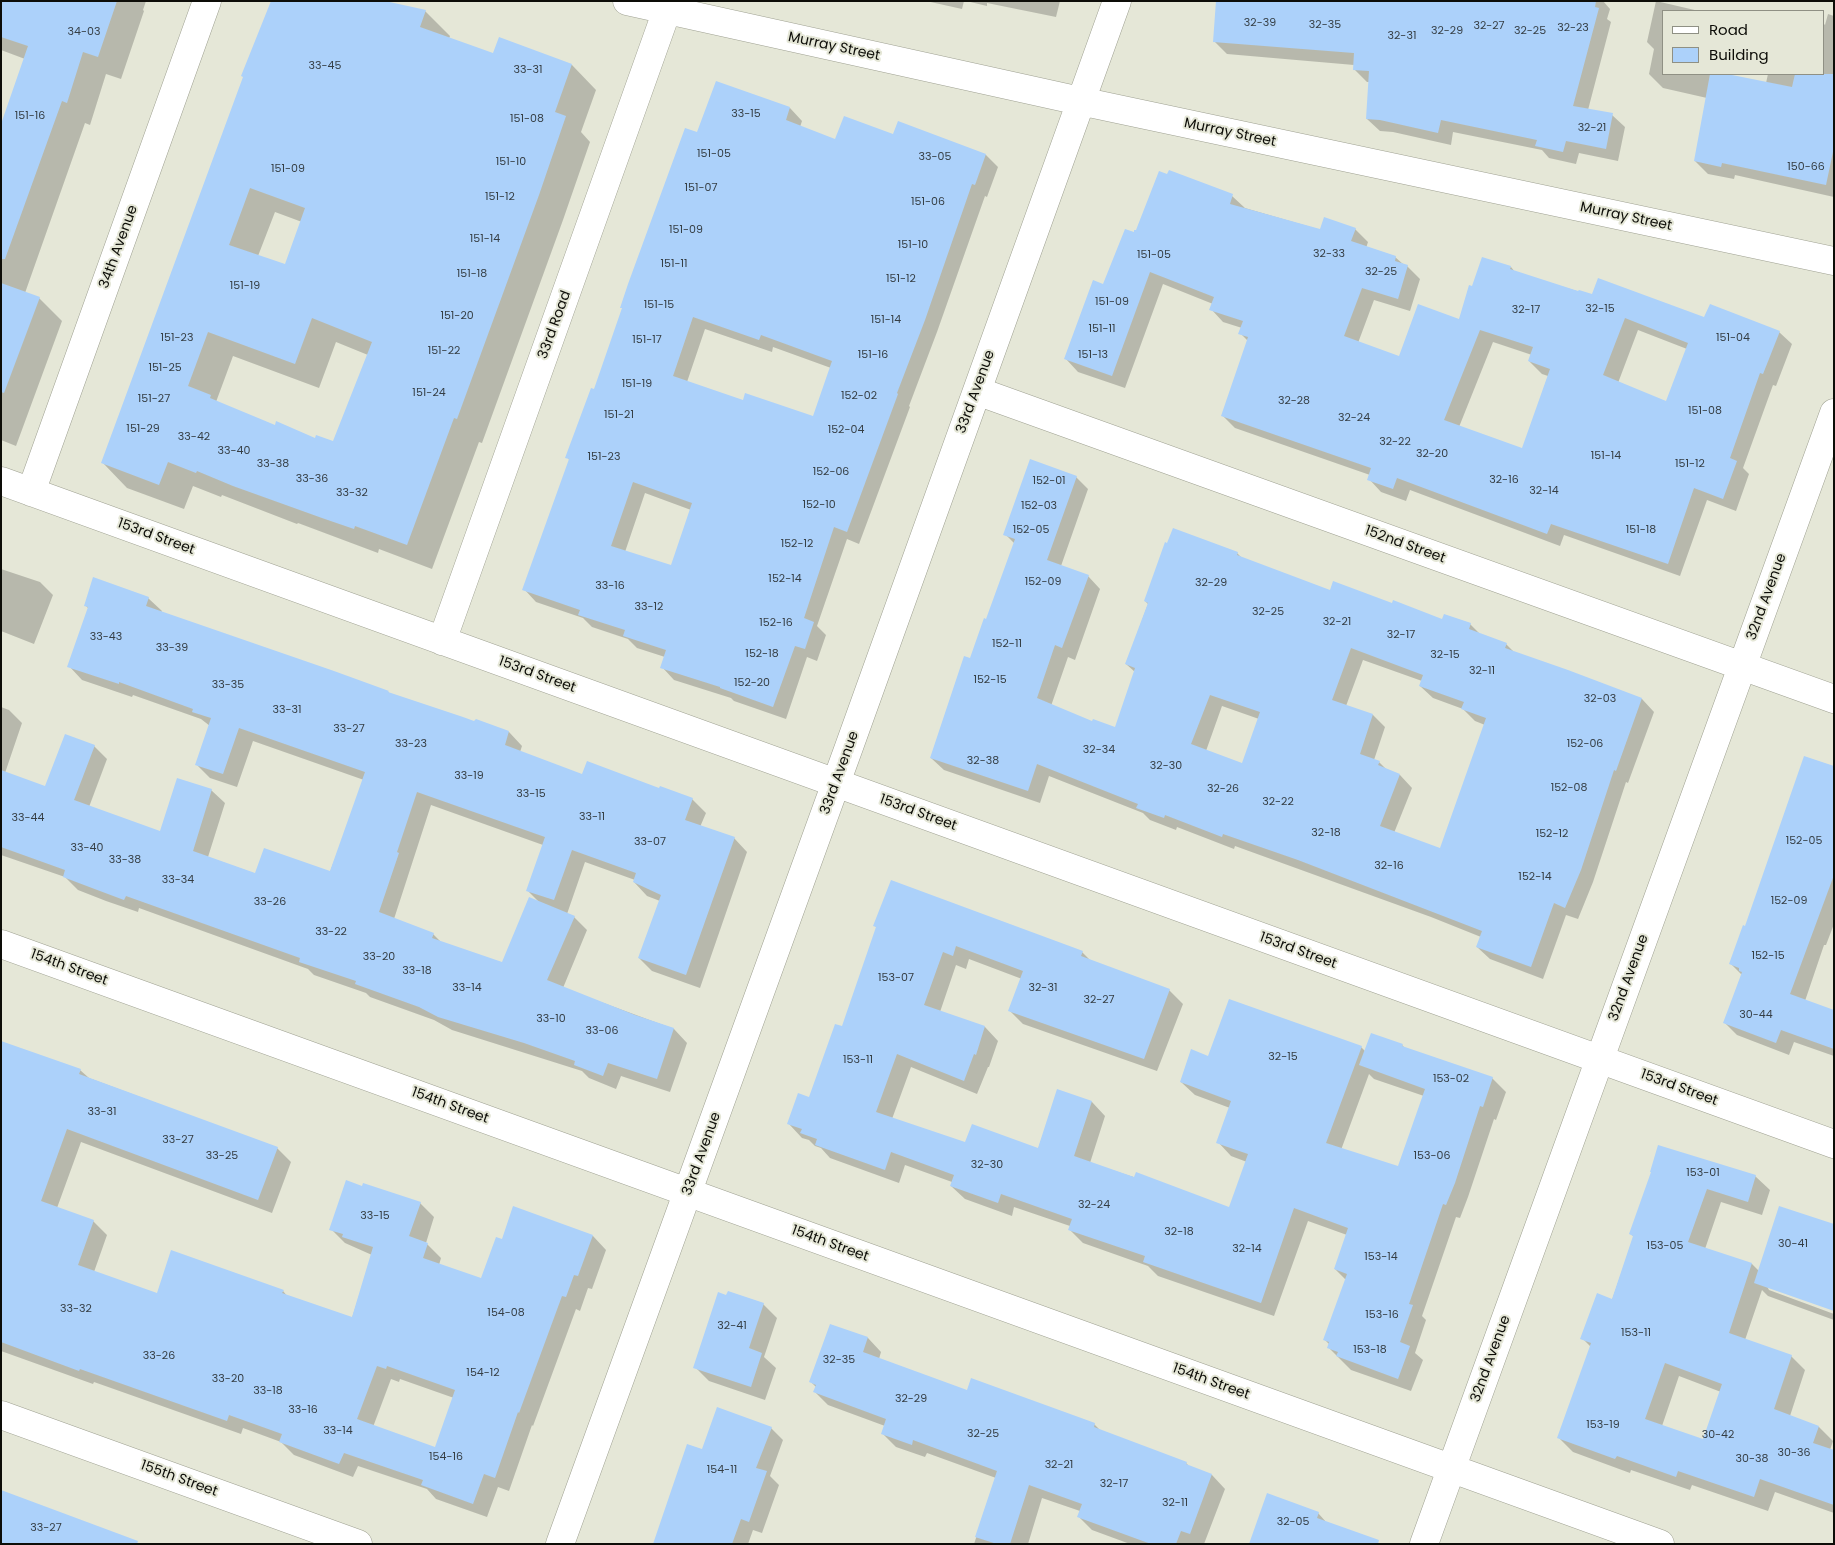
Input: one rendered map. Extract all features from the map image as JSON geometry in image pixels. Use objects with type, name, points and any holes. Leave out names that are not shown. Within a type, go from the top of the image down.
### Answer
[{"type":"street","name":"34th Avenue","points":[[30,492],[207,1]]},
{"type":"street","name":"Murray Street","points":[[628,1],[1080,101],[1834,260]]},
{"type":"street","name":"33rd Avenue","points":[[560,1544],[1117,1]]},
{"type":"street","name":"33rd Road","points":[[442,641],[667,10]]},
{"type":"street","name":"152nd Street","points":[[976,391],[1834,699]]},
{"type":"street","name":"32nd Avenue","points":[[1424,1544],[1834,413]]},
{"type":"street","name":"153rd Street","points":[[1,481],[1834,1144]]},
{"type":"street","name":"154th Street","points":[[1,944],[1660,1544]]},
{"type":"street","name":"155th Street","points":[[1,1414],[358,1544]]},
{"type":"building","points":[[1,1],[117,1],[98,57],[83,52],[67,103],[62,101],[5,259],[1,259],[1,124],[28,46],[1,37]]},
{"type":"building","points":[[271,1],[385,1],[426,10],[420,27],[493,53],[499,37],[572,64],[555,112],[566,116],[539,195],[457,419],[454,418],[407,545],[355,526],[354,529],[322,518],[168,462],[159,485],[101,463],[243,77],[241,76]],"holes":[[[250,188],[305,208],[285,264],[229,245]],[[312,318],[372,342],[333,441],[316,435],[315,438],[276,421],[275,425],[210,398],[211,395],[188,386],[208,332],[295,364]]]},
{"type":"building","points":[[1216,1],[1596,1],[1595,7],[1599,8],[1573,106],[1613,113],[1606,149],[1566,141],[1563,152],[1535,146],[1537,140],[1441,120],[1438,133],[1380,120],[1366,119],[1369,71],[1353,70],[1354,53],[1213,42]]},
{"type":"building","points":[[1834,74],[1834,147],[1826,185],[1722,163],[1721,167],[1694,161],[1710,75],[1732,75],[1792,87],[1795,75]]},
{"type":"building","points":[[716,81],[790,107],[786,120],[835,139],[844,116],[893,134],[898,121],[986,154],[975,185],[972,184],[925,320],[847,532],[834,527],[804,618],[814,622],[805,649],[795,646],[773,707],[720,687],[660,668],[666,650],[623,636],[625,630],[578,615],[580,610],[522,590],[569,459],[565,458],[591,388],[594,389],[622,308],[620,308],[628,284],[685,128],[697,132]],"holes":[[[693,317],[759,340],[761,335],[832,361],[813,416],[745,393],[743,400],[673,376]],[[633,482],[692,503],[671,565],[611,546]]]},
{"type":"building","points":[[1169,170],[1233,194],[1230,204],[1320,229],[1324,217],[1356,228],[1351,241],[1396,256],[1395,261],[1408,265],[1398,299],[1362,288],[1344,336],[1399,356],[1418,304],[1459,319],[1469,285],[1472,286],[1482,257],[1511,266],[1510,269],[1578,291],[1592,294],[1598,278],[1704,317],[1710,304],[1780,331],[1763,374],[1760,373],[1730,458],[1737,461],[1723,499],[1694,488],[1668,564],[1551,524],[1547,534],[1397,478],[1393,489],[1367,480],[1371,468],[1221,416],[1248,337],[1238,334],[1243,321],[1209,310],[1214,297],[1150,272],[1112,376],[1064,359],[1093,280],[1103,284],[1125,229],[1134,232],[1136,230],[1159,171],[1167,174]],"holes":[[[1625,318],[1688,343],[1666,401],[1603,375]],[[1480,330],[1533,347],[1528,361],[1550,369],[1522,448],[1444,420]]]},
{"type":"building","points":[[1,283],[40,297],[4,393],[1,392]]},
{"type":"building","points":[[1030,459],[1077,476],[1047,560],[1089,575],[1062,648],[1055,645],[1037,698],[1092,721],[1093,719],[1115,727],[1135,668],[1125,664],[1148,603],[1144,601],[1165,542],[1167,543],[1173,528],[1238,552],[1237,555],[1330,590],[1333,581],[1392,603],[1393,600],[1442,619],[1444,614],[1471,623],[1469,629],[1507,643],[1505,648],[1642,698],[1616,771],[1614,770],[1581,870],[1565,908],[1554,903],[1531,967],[1476,947],[1482,931],[1298,860],[1223,834],[1222,837],[1165,815],[1164,818],[1136,808],[1138,804],[1037,764],[1028,791],[930,758],[964,656],[970,658],[1015,539],[1003,535]],"holes":[[[1351,648],[1423,675],[1419,686],[1464,702],[1461,709],[1486,718],[1440,848],[1380,826],[1400,774],[1378,765],[1380,761],[1360,754],[1373,714],[1332,700]],[[1210,695],[1260,712],[1242,763],[1191,744]]]},
{"type":"building","points":[[93,577],[149,597],[146,606],[334,671],[388,692],[509,731],[505,745],[582,774],[587,761],[659,788],[660,786],[693,798],[685,820],[735,837],[686,975],[638,958],[661,895],[633,882],[636,873],[572,850],[554,900],[526,891],[545,837],[417,792],[379,912],[434,933],[432,938],[502,962],[529,897],[575,916],[547,980],[635,1015],[674,1028],[657,1079],[608,1063],[603,1076],[574,1065],[575,1061],[524,1043],[438,1017],[419,1007],[355,984],[356,981],[299,962],[300,958],[126,896],[124,900],[63,877],[65,870],[1,847],[1,770],[45,786],[65,734],[95,745],[74,800],[160,831],[177,778],[212,789],[193,851],[255,873],[264,848],[330,871],[365,772],[239,728],[223,774],[195,765],[211,718],[192,712],[193,709],[119,682],[119,684],[67,667],[88,607],[84,606]]},
{"type":"building","points":[[1804,756],[1834,766],[1834,875],[1790,994],[1834,1010],[1834,1049],[1781,1030],[1776,1043],[1723,1023],[1742,972],[1739,971],[1739,968],[1729,964],[1743,925],[1745,926]]},
{"type":"building","points":[[891,880],[1083,951],[1081,956],[1170,989],[1144,1059],[1008,1011],[1023,971],[956,946],[953,956],[943,952],[924,1005],[985,1026],[976,1055],[974,1054],[964,1081],[897,1054],[876,1112],[965,1142],[972,1124],[1038,1148],[1057,1089],[1092,1101],[1074,1156],[1134,1177],[1136,1172],[1229,1207],[1248,1154],[1216,1143],[1231,1101],[1180,1082],[1191,1049],[1208,1056],[1229,999],[1362,1046],[1326,1143],[1398,1166],[1425,1089],[1359,1065],[1371,1033],[1403,1044],[1402,1046],[1493,1077],[1483,1107],[1480,1106],[1455,1183],[1446,1205],[1443,1204],[1409,1304],[1413,1305],[1400,1342],[1410,1346],[1398,1379],[1336,1356],[1338,1352],[1327,1348],[1329,1342],[1323,1340],[1347,1274],[1334,1269],[1348,1228],[1294,1208],[1261,1303],[1143,1262],[1145,1256],[1068,1230],[1072,1219],[1001,1194],[998,1203],[950,1186],[954,1175],[891,1152],[885,1170],[815,1145],[817,1139],[800,1133],[802,1129],[787,1124],[798,1093],[809,1097],[835,1024],[842,1026],[876,927],[873,926]]},
{"type":"building","points":[[1,1041],[81,1069],[79,1074],[278,1147],[258,1200],[67,1129],[41,1201],[94,1220],[78,1265],[157,1293],[171,1250],[284,1290],[282,1293],[352,1317],[373,1247],[342,1237],[343,1234],[329,1230],[346,1180],[362,1186],[363,1183],[421,1202],[409,1236],[428,1243],[423,1258],[481,1278],[496,1237],[502,1239],[513,1206],[593,1235],[578,1276],[574,1275],[566,1297],[562,1296],[495,1478],[484,1474],[473,1504],[421,1485],[423,1480],[344,1453],[339,1464],[279,1442],[282,1434],[229,1415],[227,1421],[80,1369],[79,1371],[1,1342]],"holes":[[[377,1366],[386,1369],[387,1366],[455,1390],[435,1447],[357,1419]]]},
{"type":"building","points":[[1658,1145],[1756,1175],[1748,1202],[1707,1189],[1688,1242],[1752,1263],[1729,1333],[1792,1355],[1774,1409],[1819,1426],[1813,1443],[1834,1450],[1834,1505],[1760,1479],[1754,1497],[1678,1471],[1676,1477],[1617,1456],[1615,1459],[1557,1438],[1591,1343],[1580,1339],[1597,1293],[1612,1299],[1633,1236],[1629,1234]],"holes":[[[1665,1363],[1722,1384],[1703,1439],[1645,1419]]]},
{"type":"building","points":[[1779,1206],[1834,1224],[1834,1311],[1754,1283]]},
{"type":"building","points":[[728,1291],[764,1303],[749,1348],[762,1353],[751,1387],[693,1368],[718,1292],[726,1295]]},
{"type":"building","points":[[830,1324],[868,1337],[863,1352],[967,1390],[971,1378],[1095,1423],[1094,1427],[1187,1462],[1186,1464],[1212,1474],[1190,1534],[1181,1531],[1176,1544],[1151,1544],[1077,1517],[1082,1504],[1029,1485],[1010,1544],[997,1544],[975,1537],[997,1471],[913,1440],[912,1445],[881,1434],[886,1419],[813,1392],[816,1385],[809,1382]]},
{"type":"building","points":[[717,1407],[772,1427],[756,1468],[767,1471],[749,1522],[741,1519],[732,1544],[653,1544],[687,1444],[702,1449]]},
{"type":"building","points":[[1,1490],[138,1541],[137,1544],[1,1544]]},
{"type":"building","points":[[1267,1493],[1319,1512],[1317,1518],[1379,1540],[1378,1544],[1249,1544]]}]
